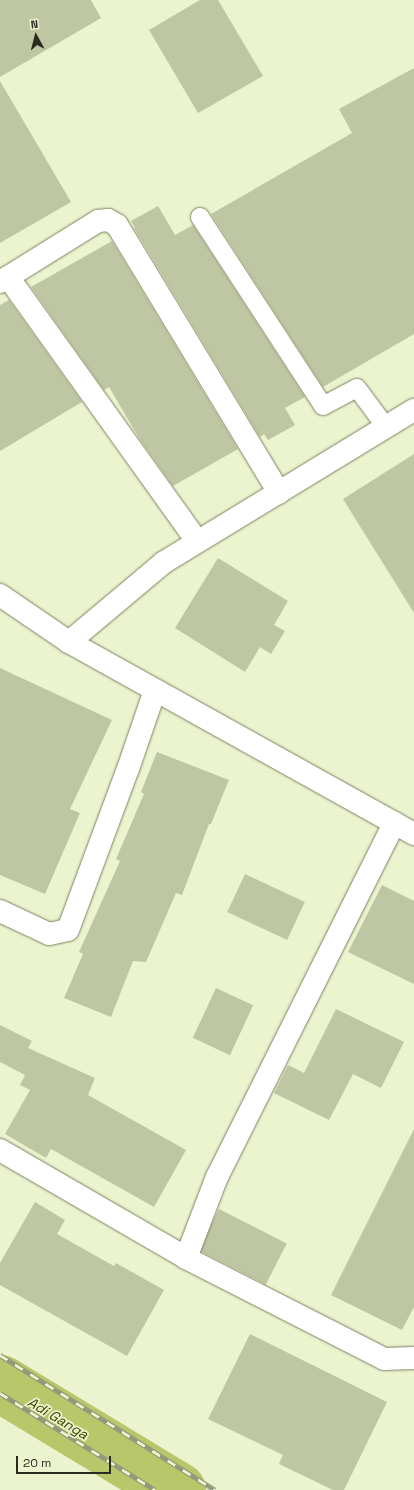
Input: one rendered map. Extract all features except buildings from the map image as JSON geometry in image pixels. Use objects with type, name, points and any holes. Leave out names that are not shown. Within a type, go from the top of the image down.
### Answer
[{"type":"street","points":[[197,541],[4,280],[98,221],[108,220],[117,225],[280,493]]},
{"type":"street","points":[[69,642],[164,563],[197,541],[280,493],[414,410]]},
{"type":"street","points":[[0,595],[69,642],[414,834]]},
{"type":"street","points":[[0,911],[49,934],[68,930],[128,769],[155,690]]},
{"type":"street","points":[[186,1258],[217,1177],[394,823]]},
{"type":"street","points":[[0,1150],[186,1258],[384,1359],[414,1358]]},
{"type":"lane","points":[[200,217],[323,406],[357,388],[386,427]]},
{"type":"waterway","name":"Adi Ganga","points":[[0,1383],[177,1490]]},
{"type":"railway","points":[[0,1355],[215,1490]]},
{"type":"railway","points":[[0,1393],[155,1490]]}]
